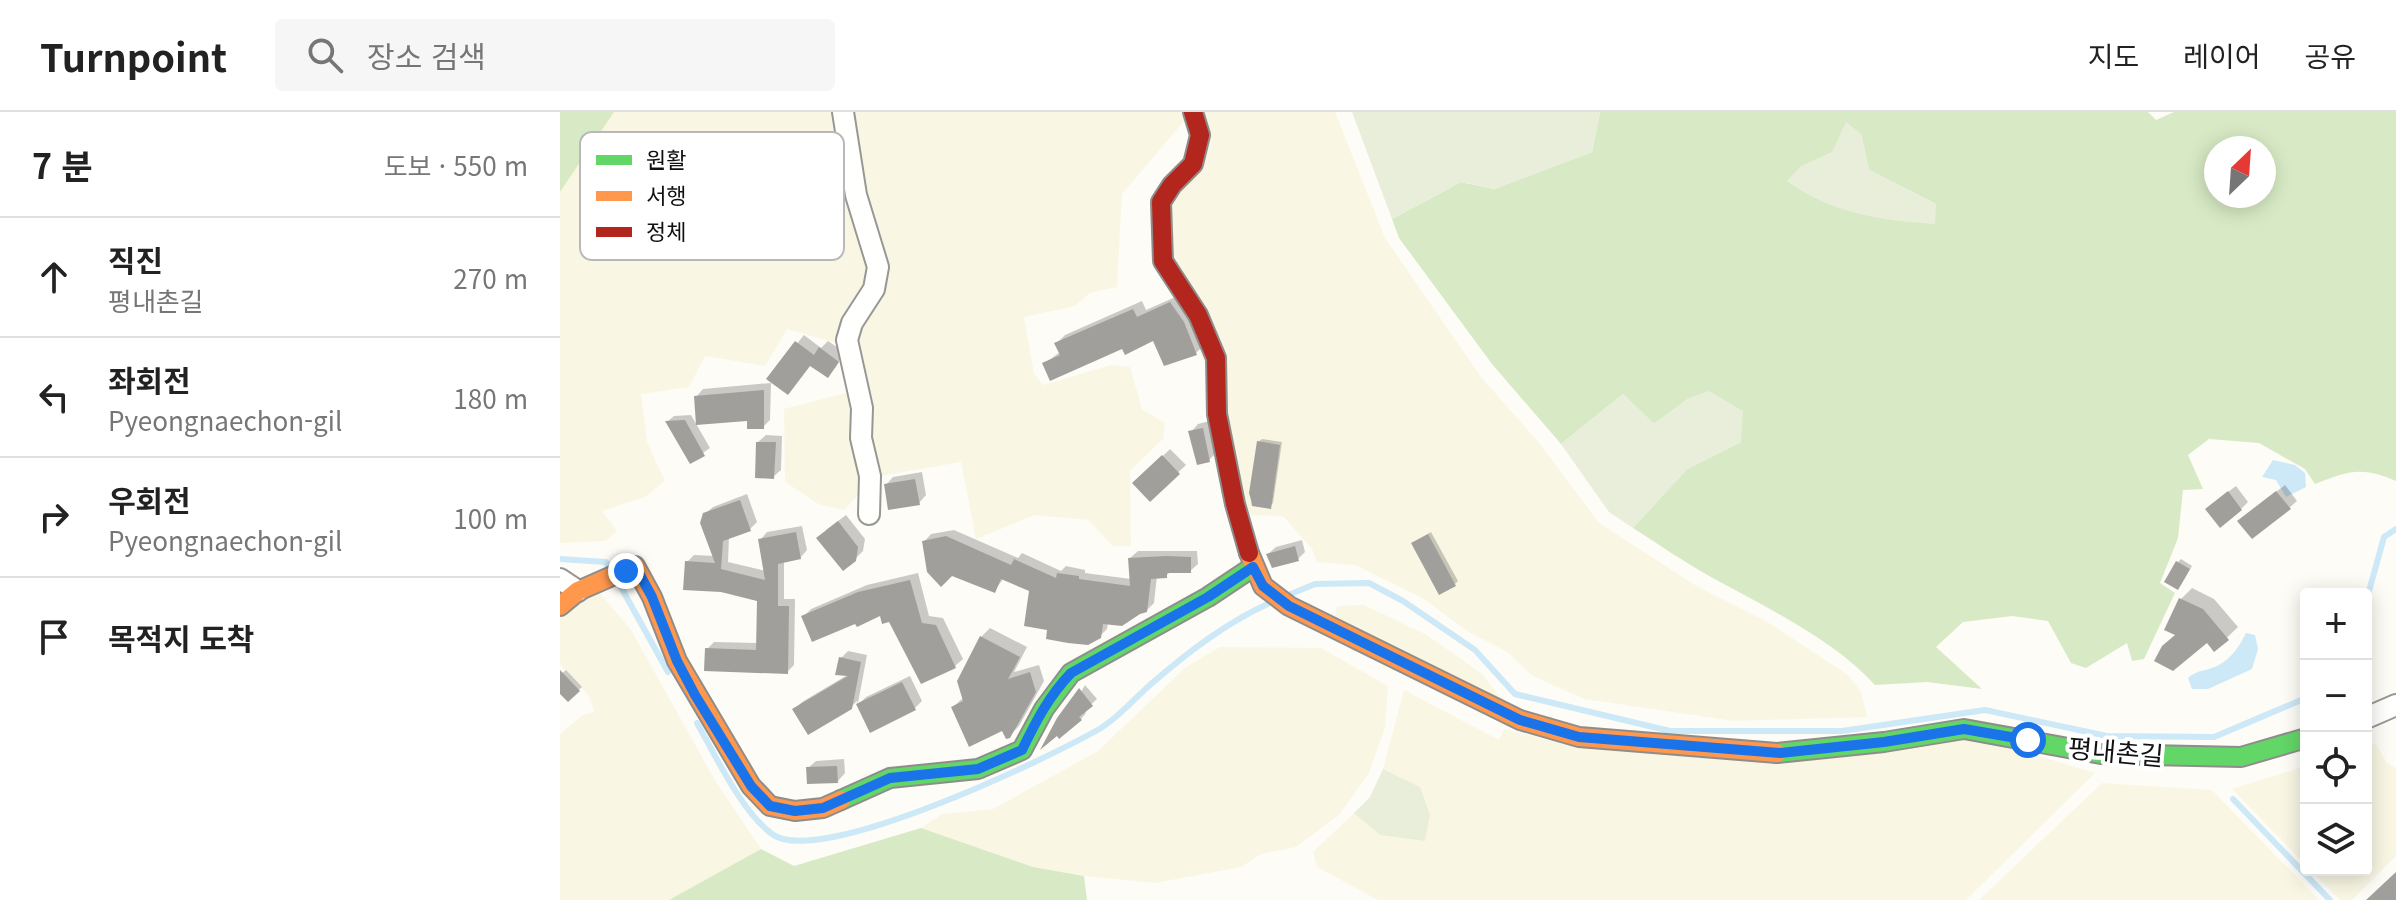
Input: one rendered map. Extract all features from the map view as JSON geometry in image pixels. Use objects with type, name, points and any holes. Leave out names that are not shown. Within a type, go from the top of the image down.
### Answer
[{"type":"street","points":[[843,112],[856,195],[878,267],[874,289],[852,323],[847,340],[862,408],[861,438],[870,476],[869,514]]},
{"type":"street","name":"평내촌길","points":[[1193,112],[1200,135],[1193,164],[1172,185],[1161,202],[1163,261],[1198,315],[1216,358],[1217,414],[1235,504],[1253,567],[1263,586],[1289,606],[1520,720],[1579,737],[1780,753],[1884,742],[1964,729],[2101,754],[2241,757],[2300,740]]},
{"type":"street","points":[[560,606],[587,588],[635,566],[652,597],[683,673],[751,786],[770,806],[795,811],[823,808],[890,778],[978,769],[1022,750],[1056,688],[1071,673],[1208,597],[1253,567]]},
{"type":"street","points":[[560,579],[587,588]]},
{"type":"street","points":[[2372,715],[2396,705]]},
{"type":"shaded area","points":[[614,112],[839,112],[844,132],[600,132]]},
{"type":"shaded area","points":[[851,112],[1183,112],[1185,120],[1122,194],[1117,287],[1090,293],[1075,306],[1024,317],[1034,373],[1043,385],[1111,365],[1130,367],[1142,409],[1165,423],[1163,439],[1130,471],[1131,546],[1113,546],[1088,520],[1035,515],[976,539],[961,462],[875,477],[855,340],[859,326],[881,292]]},
{"type":"shaded area","points":[[1200,112],[1335,112],[1385,238],[1481,377],[1541,445],[1599,523],[1695,585],[1769,623],[1848,675],[1861,692],[1867,717],[1734,721],[1584,699],[1533,676],[1507,652],[1467,631],[1424,599],[1355,565],[1317,562],[1312,549],[1283,516],[1245,515],[1224,416],[1165,258],[1164,208]]},
{"type":"shaded area","points":[[844,134],[874,267],[842,345],[787,329],[765,366],[705,356],[689,387],[641,394],[647,442],[665,481],[645,497],[602,511],[617,531],[606,541],[560,543],[560,192],[580,162],[580,260],[844,260]]},
{"type":"shaded area","points":[[854,391],[862,491],[844,510],[820,505],[785,482],[784,409]]},
{"type":"shaded area","points":[[599,592],[631,630],[716,782],[761,849],[669,900],[560,900],[560,734],[583,715],[595,712],[588,695],[560,664],[560,614]]},
{"type":"shaded area","points":[[1364,605],[1427,635],[1482,674],[1503,701],[1335,616],[1337,606]]},
{"type":"shaded area","points":[[1220,647],[1321,648],[1388,686],[1385,728],[1369,773],[1339,815],[1296,847],[1261,854],[1241,867],[1155,883],[1033,867],[921,828],[942,814],[993,809],[1098,751],[1186,667]]},
{"type":"shaded area","points":[[1404,690],[1499,740],[1504,729],[1581,748],[1985,740],[2095,773],[1966,900],[1378,900],[1317,867],[1313,852],[1354,813],[1380,835],[1420,787],[1383,769]]},
{"type":"shaded area","points":[[2376,744],[2386,762],[2396,768],[2396,856],[2352,900],[2340,900],[2317,876],[2372,876],[2372,745]]},
{"type":"shaded area","points":[[2300,768],[2300,859],[2232,789]]},
{"type":"shaded area","points":[[2102,783],[2212,790],[2319,900],[1979,900]]},
{"type":"green space","points":[[560,112],[614,112],[600,132],[580,132],[580,162],[560,192]]},
{"type":"green space","points":[[1352,112],[1600,112],[1592,152],[1494,189],[1461,182],[1392,219]]},
{"type":"green space","points":[[1600,112],[2148,112],[2156,120],[2174,112],[2396,112],[2396,481],[2373,473],[2355,472],[2315,484],[2305,469],[2259,443],[2209,439],[2188,455],[2203,489],[2183,490],[2178,538],[2160,583],[2175,593],[2144,659],[2132,661],[2127,643],[2086,668],[2071,663],[2048,621],[2012,616],[1963,622],[1936,647],[1982,689],[1927,682],[1875,685],[1818,638],[1633,528],[1687,469],[1741,442],[1689,398],[1654,424],[1623,394],[1561,444],[1492,364],[1399,238],[1392,219],[1461,182],[1494,189],[1592,152]],"holes":[[[1861,134],[1869,170],[1936,204],[1800,167],[1833,152]]]},
{"type":"green space","points":[[1846,122],[1861,134],[1869,170],[1936,204],[1935,224],[1896,221],[1839,208],[1787,181],[1800,167],[1832,152]]},
{"type":"green space","points":[[1709,391],[1743,411],[1741,442],[1687,469],[1633,528],[1609,512],[1561,444],[1623,394],[1654,424],[1689,398]]},
{"type":"green space","points":[[1383,769],[1420,787],[1430,815],[1425,841],[1380,835],[1354,813],[1370,797]]},
{"type":"green space","points":[[921,828],[1033,867],[1084,876],[1087,900],[669,900],[761,849],[794,866]]},
{"type":"water","points":[[2273,460],[2295,465],[2305,473],[2306,487],[2286,497],[2276,480],[2262,477]]},
{"type":"water","points":[[2246,633],[2255,635],[2258,649],[2252,669],[2208,689],[2192,689],[2188,678],[2224,662]]},
{"type":"building","points":[[1170,302],[1184,322],[1197,355],[1164,366],[1153,341],[1125,355],[1122,349],[1050,381],[1042,363],[1060,355],[1054,343],[1133,309],[1137,317]]},
{"type":"building","points":[[795,341],[814,355],[819,347],[839,362],[828,378],[810,366],[788,395],[766,379]]},
{"type":"building","points":[[764,390],[764,429],[747,429],[747,421],[696,425],[694,396]]},
{"type":"building","points":[[685,420],[705,456],[690,464],[665,421]]},
{"type":"building","points":[[1203,428],[1210,462],[1197,465],[1188,431]]},
{"type":"building","points":[[1257,441],[1280,445],[1271,509],[1252,506],[1249,493]]},
{"type":"building","points":[[756,442],[776,442],[774,479],[755,478]]},
{"type":"building","points":[[1162,455],[1180,474],[1150,502],[1132,483]]},
{"type":"building","points":[[915,479],[920,505],[888,510],[884,484]]},
{"type":"building","points":[[2228,491],[2242,510],[2220,528],[2205,509]]},
{"type":"building","points":[[2276,491],[2291,509],[2252,539],[2237,521]]},
{"type":"building","points":[[740,500],[751,531],[723,541],[721,569],[765,580],[758,539],[796,532],[801,559],[778,564],[778,606],[789,606],[788,674],[704,671],[705,648],[756,650],[757,601],[721,592],[683,590],[685,561],[715,563],[700,523],[703,513]]},
{"type":"building","points":[[838,521],[858,547],[856,561],[843,571],[816,538]]},
{"type":"building","points":[[1428,534],[1456,586],[1439,595],[1411,543]]},
{"type":"building","points":[[946,536],[1011,565],[1014,559],[1056,578],[1057,573],[1130,586],[1128,558],[1166,556],[1191,557],[1191,573],[1167,573],[1167,578],[1151,579],[1147,612],[1122,626],[1103,624],[1101,638],[1088,645],[1068,643],[1046,639],[1047,630],[1024,626],[1029,591],[1001,579],[995,593],[952,576],[941,587],[927,572],[922,541]]},
{"type":"building","points":[[1295,546],[1299,561],[1272,568],[1266,554]]},
{"type":"building","points":[[2176,561],[2190,569],[2178,590],[2164,582]]},
{"type":"building","points":[[910,580],[922,623],[936,625],[956,668],[921,684],[889,622],[882,624],[880,616],[812,642],[801,616],[858,592]]},
{"type":"building","points":[[2179,598],[2203,609],[2229,640],[2214,652],[2207,643],[2173,671],[2154,661],[2162,646],[2175,635],[2164,630]]},
{"type":"building","points":[[980,636],[1020,657],[1008,679],[1030,672],[1036,692],[1010,738],[1006,739],[1002,731],[969,747],[951,707],[963,701],[957,681]]},
{"type":"building","points":[[839,657],[861,662],[852,709],[808,735],[792,709],[848,676],[835,675]]},
{"type":"building","points":[[560,670],[580,691],[568,702],[560,694]]},
{"type":"building","points":[[902,682],[916,710],[870,733],[856,704]]},
{"type":"building","points":[[1079,688],[1093,706],[1079,717],[1082,720],[1040,750],[1057,718]]},
{"type":"building","points":[[837,766],[838,783],[807,784],[806,767]]},
{"type":"building","points":[[2396,872],[2396,900],[2366,900]]},
{"type":"waterway","points":[[2370,588],[2384,537],[2396,529]]},
{"type":"waterway","points":[[560,559],[606,562],[611,571]]},
{"type":"waterway","points":[[617,580],[668,672]]},
{"type":"waterway","points":[[1286,596],[1315,584],[1369,583],[1403,601],[1475,650],[1515,694],[1670,731],[1842,731],[1985,710],[2107,736],[2214,737],[2300,701]]},
{"type":"waterway","points":[[697,723],[740,798],[772,834],[798,841],[836,836],[884,823],[987,784],[1101,728],[1208,638],[1272,602]]},
{"type":"waterway","points":[[2233,799],[2330,900]]},
{"type":"traffic: fast","points":[[841,800],[890,778],[978,769],[1022,750],[1044,709],[1071,673],[1208,597],[1253,567]]},
{"type":"traffic: fast","points":[[1777,753],[1884,742],[1964,729],[2101,754],[2241,757],[2300,740]]},
{"type":"traffic: slow","points":[[1249,553],[1263,586],[1289,606],[1520,720],[1579,737],[1777,753]]},
{"type":"traffic: slow","points":[[560,606],[578,591],[635,566],[652,597],[677,661],[751,786],[770,806],[795,811],[823,808],[841,800]]},
{"type":"traffic: jam","points":[[1193,112],[1200,135],[1193,164],[1172,185],[1161,202],[1163,261],[1198,315],[1216,358],[1217,414],[1235,504],[1249,553]]},
{"type":"route","points":[[626,571],[635,566],[652,597],[677,661],[751,786],[770,806],[795,811],[823,808],[890,778],[978,769],[1022,750],[1056,688],[1071,673],[1208,597],[1253,567],[1263,586],[1289,606],[1520,720],[1579,737],[1780,753],[1884,742],[1964,729],[2028,740]]}]
